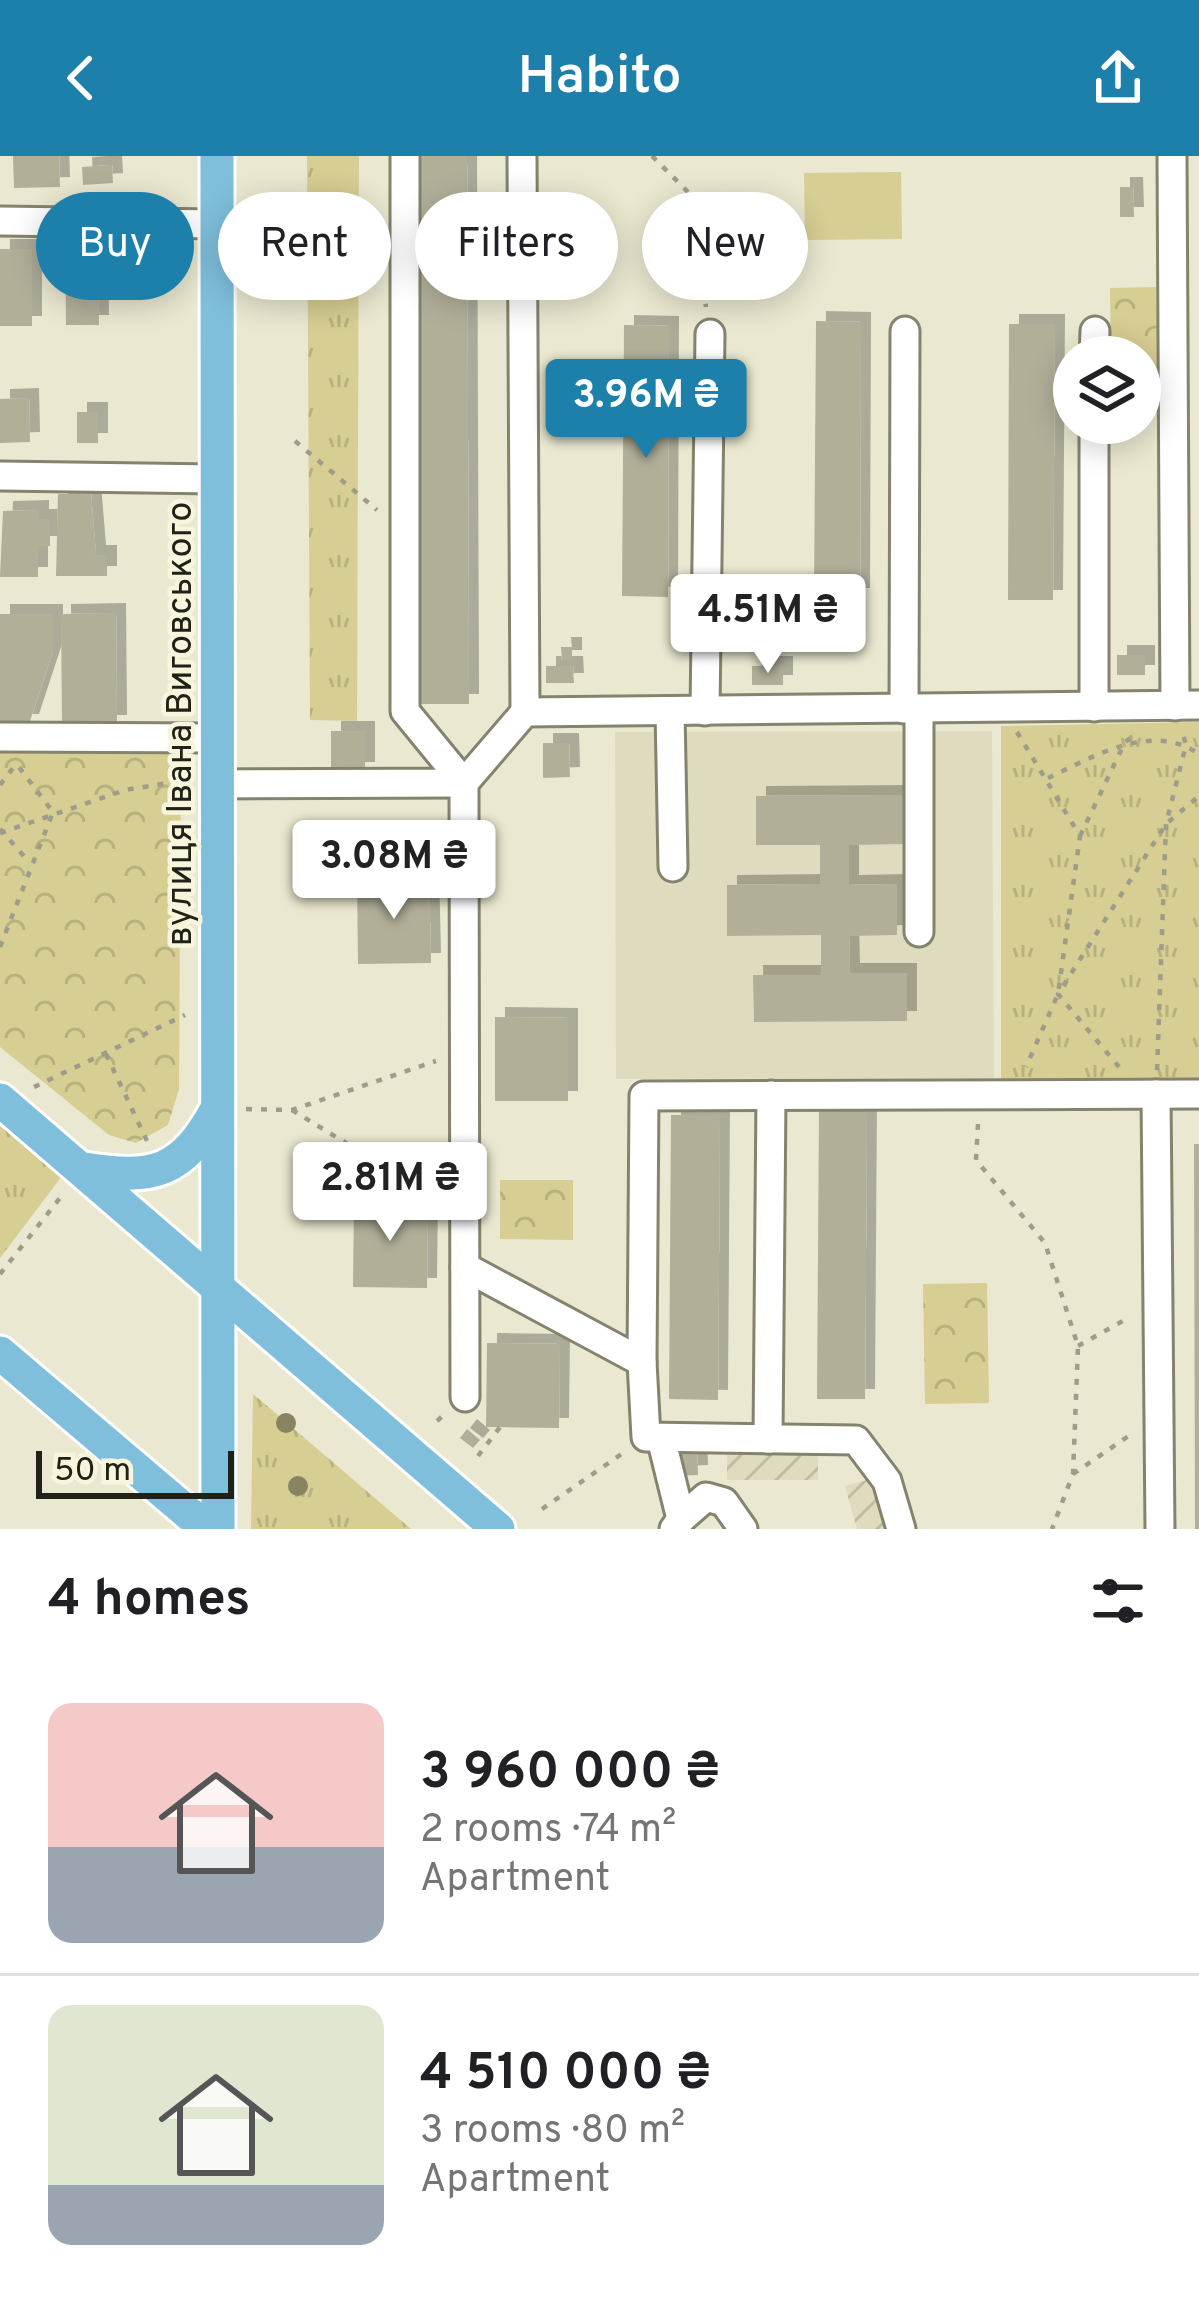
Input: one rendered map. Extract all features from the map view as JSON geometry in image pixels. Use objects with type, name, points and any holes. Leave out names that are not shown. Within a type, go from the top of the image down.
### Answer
[{"type":"main road","name":"вулиця Івана Виговського","points":[[217,156],[217,738],[202,782],[229,1109],[220,1292],[218,1529]]},
{"type":"main road","points":[[0,1100],[78,1176],[498,1529]]},
{"type":"main road","points":[[78,1176],[160,1172],[184,1155],[229,1109]]},
{"type":"main road","points":[[0,1353],[207,1529]]},
{"type":"street","points":[[405,156],[405,711],[464,783],[465,1396]]},
{"type":"street","points":[[202,782],[464,783],[525,712],[522,156]]},
{"type":"street","points":[[525,712],[1187,706],[1172,156]]},
{"type":"street","points":[[0,221],[217,224]]},
{"type":"street","points":[[904,332],[919,932]]},
{"type":"street","points":[[705,711],[710,334]]},
{"type":"street","points":[[1094,444],[1094,707]]},
{"type":"street","points":[[0,476],[216,478]]},
{"type":"street","points":[[670,711],[674,867]]},
{"type":"street","points":[[10,746],[217,738]]},
{"type":"street","points":[[1149,1094],[1158,1301],[1160,1529]]},
{"type":"street","points":[[743,1529],[724,1502],[706,1497],[677,1524],[653,1437],[642,1362],[644,1096],[1199,1094]]},
{"type":"street","points":[[768,1439],[771,1095]]},
{"type":"street","points":[[465,1267],[642,1362]]},
{"type":"street","points":[[653,1437],[856,1440],[886,1481],[901,1529]]},
{"type":"path","points":[[652,156],[691,195],[710,334]]},
{"type":"path","points":[[295,441],[405,532]]},
{"type":"path","points":[[1046,779],[1187,706]]},
{"type":"path","points":[[1149,1094],[1166,824],[1186,745],[1187,706]]},
{"type":"path","points":[[1000,708],[1080,836]]},
{"type":"path","points":[[1125,742],[1186,745],[1199,754]]},
{"type":"path","points":[[1058,994],[1080,836],[1125,742]]},
{"type":"path","points":[[0,785],[10,746]]},
{"type":"path","points":[[10,746],[52,812]]},
{"type":"path","points":[[29,862],[1,831],[124,790],[202,782]]},
{"type":"path","points":[[1014,1094],[1058,994],[1166,824],[1199,796]]},
{"type":"path","points":[[0,947],[52,812]]},
{"type":"path","points":[[1058,994],[1149,1094]]},
{"type":"path","points":[[34,1087],[185,1015]]},
{"type":"path","points":[[229,1109],[292,1110],[464,1051]]},
{"type":"path","points":[[106,1054],[152,1152]]},
{"type":"path","points":[[979,1094],[976,1160],[1045,1243],[1078,1346],[1073,1474],[1052,1529]]},
{"type":"path","points":[[292,1110],[431,1194],[465,1224]]},
{"type":"path","points":[[0,1274],[78,1176]]},
{"type":"path","points":[[1078,1346],[1158,1301]]},
{"type":"path","points":[[1073,1474],[1159,1415]]},
{"type":"path","points":[[478,1456],[500,1427]]},
{"type":"path","points":[[542,1509],[653,1437]]},
{"type":"shaded area","points":[[992,731],[994,1078],[616,1079],[615,732]]},
{"type":"shaded area","points":[[727,1451],[818,1451],[818,1480],[727,1480]]},
{"type":"shaded area","points":[[899,1471],[915,1529],[857,1529],[845,1486]]},
{"type":"green space","points":[[307,156],[359,156],[359,192],[307,192]]},
{"type":"green space","points":[[901,172],[902,239],[808,240],[804,173]]},
{"type":"green space","points":[[1156,287],[1157,336],[1111,336],[1110,288]]},
{"type":"green space","points":[[308,300],[358,300],[357,721],[310,720]]},
{"type":"green space","points":[[1199,722],[1199,1084],[1001,1083],[1001,726]]},
{"type":"green space","points":[[0,730],[181,732],[179,1089],[168,1125],[136,1143],[109,1135],[0,1047]]},
{"type":"green space","points":[[0,1123],[62,1176],[0,1258]]},
{"type":"green space","points":[[500,1180],[573,1180],[573,1240],[500,1239]]},
{"type":"green space","points":[[987,1283],[989,1403],[925,1404],[923,1284]]},
{"type":"green space","points":[[253,1394],[411,1529],[251,1529]]},
{"type":"building","points":[[13,156],[59,156],[60,187],[14,188]]},
{"type":"building","points":[[418,156],[467,156],[467,192],[418,192]]},
{"type":"building","points":[[112,165],[113,183],[83,185],[82,167]]},
{"type":"building","points":[[1120,187],[1133,187],[1134,217],[1120,217]]},
{"type":"building","points":[[0,249],[32,249],[32,326],[0,326]]},
{"type":"building","points":[[66,300],[99,300],[99,325],[66,325]]},
{"type":"building","points":[[419,300],[468,300],[469,704],[420,704]]},
{"type":"building","points":[[816,321],[861,322],[860,598],[814,598]]},
{"type":"building","points":[[1009,324],[1055,324],[1053,600],[1008,600]]},
{"type":"building","points":[[624,325],[669,326],[668,597],[622,596]]},
{"type":"building","points":[[29,398],[30,442],[0,443],[0,399]]},
{"type":"building","points":[[77,412],[98,412],[98,443],[77,443]]},
{"type":"building","points":[[58,494],[91,494],[96,555],[107,555],[107,576],[56,576]]},
{"type":"building","points":[[39,510],[39,519],[50,519],[50,546],[38,546],[38,577],[0,577],[3,511]]},
{"type":"building","points":[[116,613],[117,725],[62,725],[61,614]]},
{"type":"building","points":[[0,614],[53,614],[53,651],[29,724],[0,724]]},
{"type":"building","points":[[561,647],[572,647],[572,660],[562,660]]},
{"type":"building","points":[[1117,655],[1145,655],[1145,675],[1117,675]]},
{"type":"building","points":[[546,666],[573,666],[574,683],[546,683]]},
{"type":"building","points":[[752,666],[783,666],[783,685],[752,685]]},
{"type":"building","points":[[331,731],[365,731],[365,772],[331,772]]},
{"type":"building","points":[[543,743],[569,743],[570,777],[543,778]]},
{"type":"building","points":[[905,795],[906,844],[849,845],[849,885],[897,884],[897,935],[849,936],[850,973],[907,973],[907,1021],[754,1022],[753,975],[821,975],[821,935],[727,936],[727,885],[820,884],[820,845],[756,845],[756,796]]},
{"type":"building","points":[[429,879],[431,963],[358,964],[357,881]]},
{"type":"building","points":[[495,1017],[568,1018],[568,1101],[495,1101]]},
{"type":"building","points":[[819,1107],[867,1107],[865,1399],[817,1399]]},
{"type":"building","points":[[671,1115],[720,1115],[718,1400],[669,1399]]},
{"type":"building","points":[[1194,1144],[1199,1144],[1199,1529],[1195,1529]]},
{"type":"building","points":[[354,1201],[428,1202],[427,1288],[353,1287]]},
{"type":"building","points":[[487,1343],[560,1344],[559,1428],[486,1427]]},
{"type":"building","points":[[467,1429],[480,1440],[473,1448],[460,1438]]},
{"type":"building","points":[[697,1448],[698,1475],[673,1476],[672,1449]]}]
